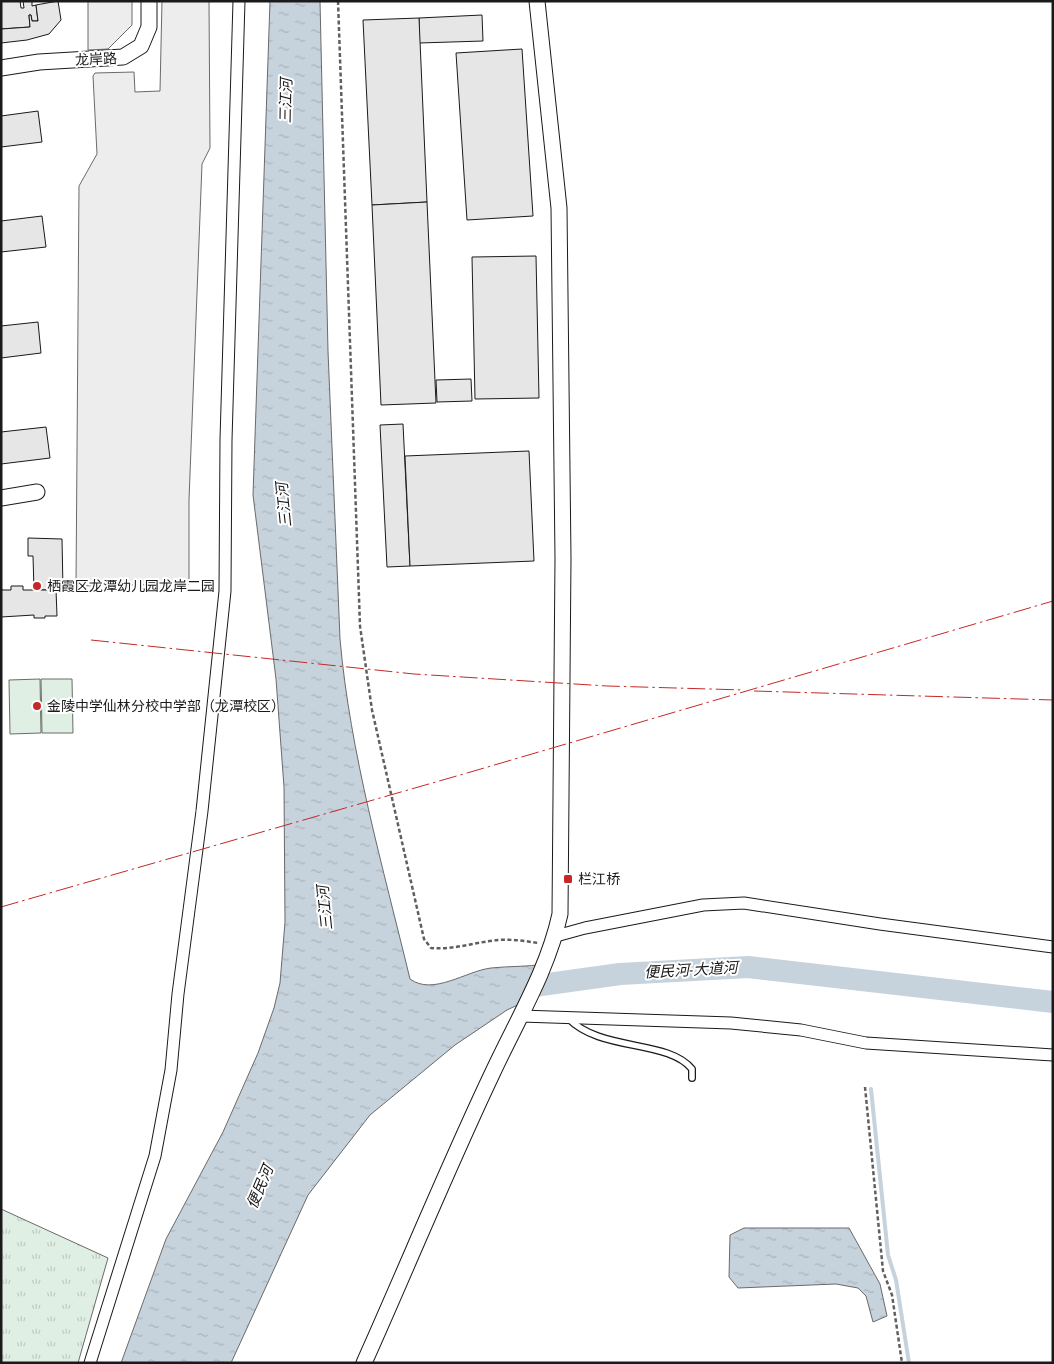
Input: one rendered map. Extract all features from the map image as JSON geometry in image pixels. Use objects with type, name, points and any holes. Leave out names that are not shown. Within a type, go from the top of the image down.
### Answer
[{"type":"street","name":"龙岸路","points":[[1,68],[39,62],[123,57],[141,46],[149,27],[149,1]]},
{"type":"street","points":[[90,1363],[155,1156],[171,1070],[178,994],[202,811],[225,591],[226,440],[239,1]]},
{"type":"street","points":[[364,1363],[492,1073],[522,1013],[553,942],[560,914],[563,558],[559,208],[537,1]]},
{"type":"street","points":[[1,498],[37,492]]},
{"type":"street","points":[[553,942],[584,928],[703,905],[744,903],[880,924],[1053,947]]},
{"type":"street","points":[[522,1013],[568,1018],[731,1023],[801,1030],[866,1043],[1053,1055]]},
{"type":"lane","points":[[568,1018],[576,1027],[591,1034],[680,1058],[692,1069],[692,1078]]},
{"type":"path","points":[[338,1],[360,626],[372,710],[424,939],[431,948],[441,949],[497,940],[514,939],[540,943],[553,942]]},
{"type":"path","points":[[864,1087],[883,1271],[892,1295],[902,1363]]},
{"type":"green space","points":[[40,679],[41,733],[10,734],[9,680]]},
{"type":"green space","points":[[41,679],[72,679],[73,733],[42,733]]},
{"type":"green space","points":[[1,1209],[108,1258],[78,1363],[1,1363]]},
{"type":"shaded area","points":[[88,1],[132,1],[132,25],[108,49],[88,50]]},
{"type":"shaded area","points":[[162,1],[209,1],[210,148],[202,164],[189,500],[189,584],[76,586],[79,186],[97,154],[93,76],[95,73],[134,72],[135,92],[160,91]]},
{"type":"water","points":[[270,1],[320,1],[328,351],[340,639],[351,724],[359,767],[410,979],[419,984],[439,984],[491,968],[545,964],[528,1000],[507,1010],[455,1045],[370,1115],[308,1195],[231,1363],[121,1363],[166,1239],[223,1132],[258,1053],[274,1008],[280,983],[285,922],[284,787],[276,679],[253,495]]},
{"type":"water","points":[[744,1228],[849,1228],[880,1284],[887,1316],[873,1322],[866,1296],[858,1288],[836,1284],[738,1288],[729,1277],[730,1235]]},
{"type":"building","points":[[1,1],[20,1],[21,8],[24,8],[23,1],[32,1],[32,6],[36,5],[38,21],[32,21],[31,15],[29,15],[30,27],[1,29]]},
{"type":"building","points":[[58,1],[61,20],[49,34],[27,40],[1,43],[1,29],[30,27],[29,15],[31,15],[32,21],[38,21],[36,5]]},
{"type":"building","points":[[482,15],[483,41],[419,43],[419,18]]},
{"type":"building","points":[[419,18],[427,202],[372,205],[363,20]]},
{"type":"building","points":[[522,49],[533,216],[467,220],[456,53]]},
{"type":"building","points":[[38,111],[42,142],[1,147],[1,116]]},
{"type":"building","points":[[427,202],[436,403],[381,405],[372,205]]},
{"type":"building","points":[[42,216],[46,247],[1,252],[1,221]]},
{"type":"building","points":[[536,256],[539,398],[475,399],[472,257]]},
{"type":"building","points":[[38,322],[41,353],[1,358],[1,326]]},
{"type":"building","points":[[471,379],[472,401],[437,402],[436,380]]},
{"type":"building","points":[[403,424],[410,566],[387,567],[380,425]]},
{"type":"building","points":[[46,427],[50,458],[1,464],[1,432]]},
{"type":"building","points":[[529,451],[534,561],[410,566],[405,456]]},
{"type":"building","points":[[28,538],[62,539],[63,590],[34,590],[33,556],[28,556]]},
{"type":"building","points":[[1,586],[2,590],[11,590],[11,586],[23,586],[23,590],[56,590],[57,616],[45,616],[45,618],[34,618],[34,615],[1,617]]},
{"type":"waterway","name":"便民河-大道河","points":[[514,991],[534,986],[620,974],[748,967],[1053,1002]]},
{"type":"waterway","points":[[871,1089],[888,1255],[896,1280],[909,1363]]},
{"type":"power","points":[[1,907],[474,771],[1053,601]]},
{"type":"power","points":[[91,640],[414,674],[607,686],[744,690]]},
{"type":"power","points":[[754,691],[1053,700]]},
{"type":"place","name":"栖霞区龙潭幼儿园龙岸二园","points":[[37,586]]},
{"type":"place","name":"金陵中学仙林分校中学部（龙潭校区）","points":[[37,706]]},
{"type":"place","name":"栏江桥","points":[[568,879]]},
{"type":"water label","name":"三江河","points":[[286,101]]},
{"type":"water label","name":"三江河","points":[[284,505]]},
{"type":"water label","name":"三江河","points":[[325,908]]},
{"type":"water label","name":"便民河","points":[[260,1187]]}]
